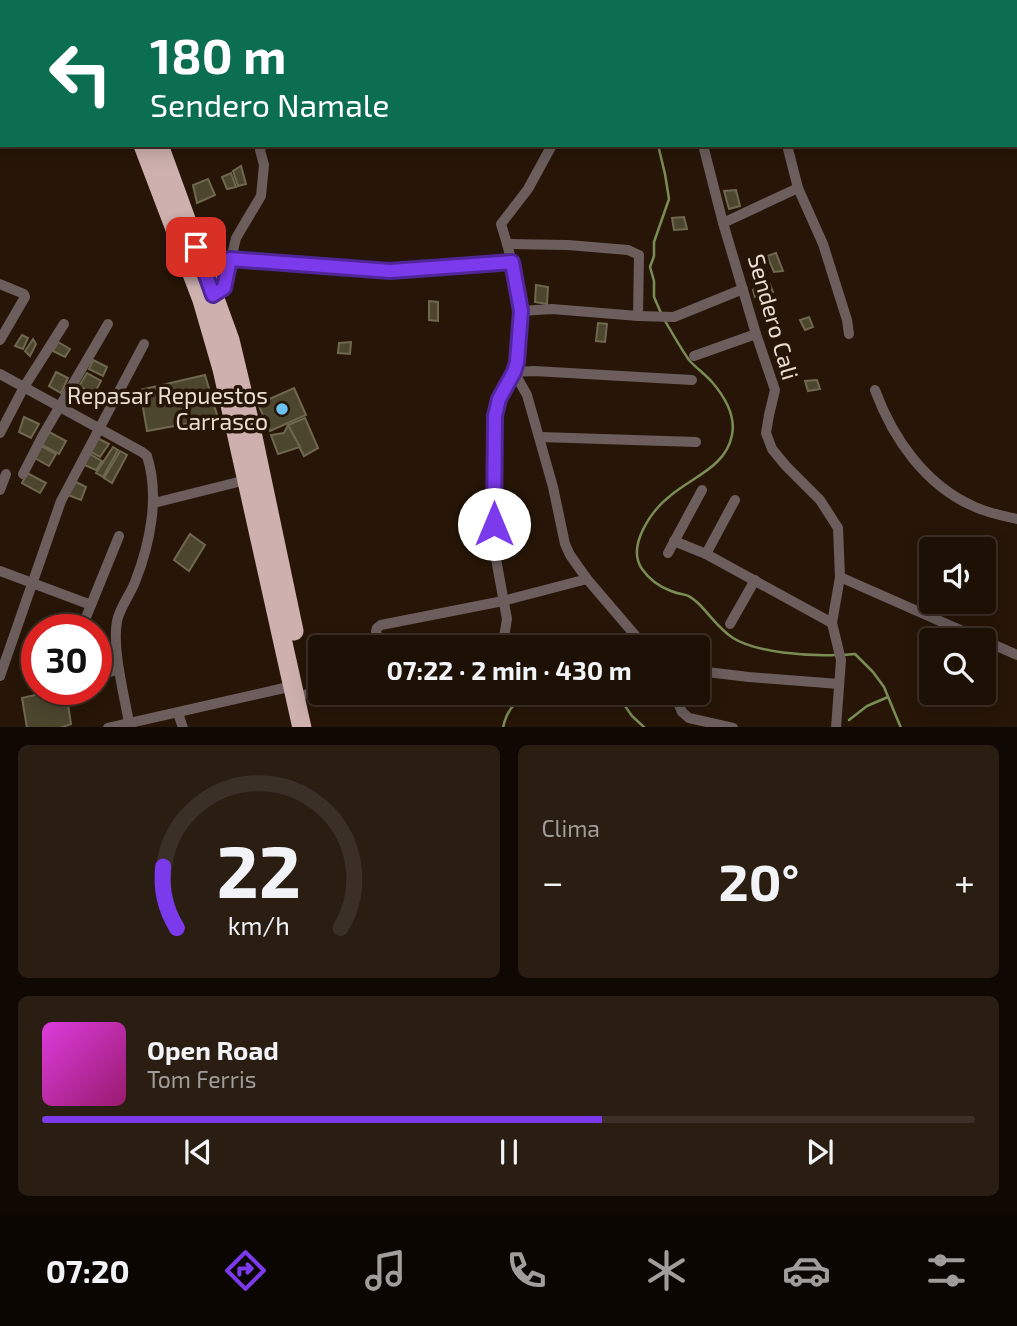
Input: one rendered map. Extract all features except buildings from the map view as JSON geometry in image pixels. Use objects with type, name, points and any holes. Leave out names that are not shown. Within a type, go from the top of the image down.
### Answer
[{"type":"highway","points":[[144,147],[202,300],[222,369],[246,480],[300,690],[316,727]]},
{"type":"highway","points":[[160,147],[230,340],[253,432],[300,690],[302,727]]},
{"type":"street","points":[[213,295],[224,288],[236,238],[261,196],[264,165],[261,147]]},
{"type":"street","points":[[504,635],[507,619],[494,548],[494,428],[499,399],[517,362],[521,311],[512,262],[501,224],[528,189],[551,147]]},
{"type":"street","name":"Sendero Cali","points":[[704,147],[723,223],[775,390],[766,432],[772,449],[820,500],[838,528],[840,577],[832,623],[841,660],[836,727]]},
{"type":"street","points":[[788,147],[799,188],[848,320],[849,334]]},
{"type":"street","points":[[723,223],[799,188]]},
{"type":"street","points":[[507,244],[616,248],[639,255],[638,316]]},
{"type":"street","points":[[230,259],[390,271],[512,262]]},
{"type":"street","points":[[0,284],[24,293],[25,297],[0,340]]},
{"type":"street","points":[[521,311],[552,309],[674,317],[743,289]]},
{"type":"street","points":[[0,433],[24,387],[64,324]]},
{"type":"street","points":[[23,474],[108,324]]},
{"type":"street","points":[[694,356],[756,334]]},
{"type":"street","points":[[0,676],[61,500],[144,344]]},
{"type":"street","points":[[514,372],[692,380]]},
{"type":"street","points":[[514,372],[527,395],[540,437],[565,544],[576,565],[635,635]]},
{"type":"street","points":[[0,374],[147,456],[154,503],[144,556],[118,620],[117,633],[119,670],[129,723]]},
{"type":"street","points":[[876,390],[891,426],[908,453],[941,488],[976,508],[1017,519]]},
{"type":"street","points":[[540,437],[696,442]]},
{"type":"street","points":[[0,490],[6,474]]},
{"type":"street","points":[[154,503],[246,480]]},
{"type":"street","points":[[668,553],[702,490]]},
{"type":"street","points":[[706,554],[734,499]]},
{"type":"street","points":[[87,614],[119,536]]},
{"type":"street","points":[[674,541],[706,554],[832,623]]},
{"type":"street","points":[[0,572],[91,605]]},
{"type":"street","points":[[840,577],[1017,655]]},
{"type":"street","points":[[377,635],[377,628],[382,625],[503,601],[587,579]]},
{"type":"street","points":[[730,624],[755,580]]},
{"type":"street","points":[[112,671],[119,670]]},
{"type":"street","points":[[710,672],[839,684]]},
{"type":"street","points":[[113,727],[300,690],[308,691]]},
{"type":"street","points":[[679,705],[689,718],[733,727]]},
{"type":"street","points":[[178,713],[183,727]]},
{"type":"waterway","points":[[658,147],[669,199],[654,242],[654,256],[650,267],[654,281],[654,297],[661,313]]},
{"type":"waterway","points":[[664,319],[689,360],[721,393],[731,413],[733,428],[729,446],[716,463],[670,496],[649,519],[639,539],[637,550],[642,569],[663,587],[691,597],[723,630],[743,643],[783,652],[836,655]]},
{"type":"waterway","points":[[843,655],[855,654],[873,672],[884,687],[901,727]]},
{"type":"waterway","points":[[849,720],[867,706],[888,697]]},
{"type":"waterway","points":[[503,727],[514,705]]},
{"type":"waterway","points":[[624,705],[644,727]]},
{"type":"place","name":"Repasar Repuestos Carrasco","points":[[282,409]]},
{"type":"route","points":[[196,247],[213,295],[224,288],[230,259],[390,271],[512,262],[521,311],[517,362],[499,399],[495,416],[494,524]]}]
